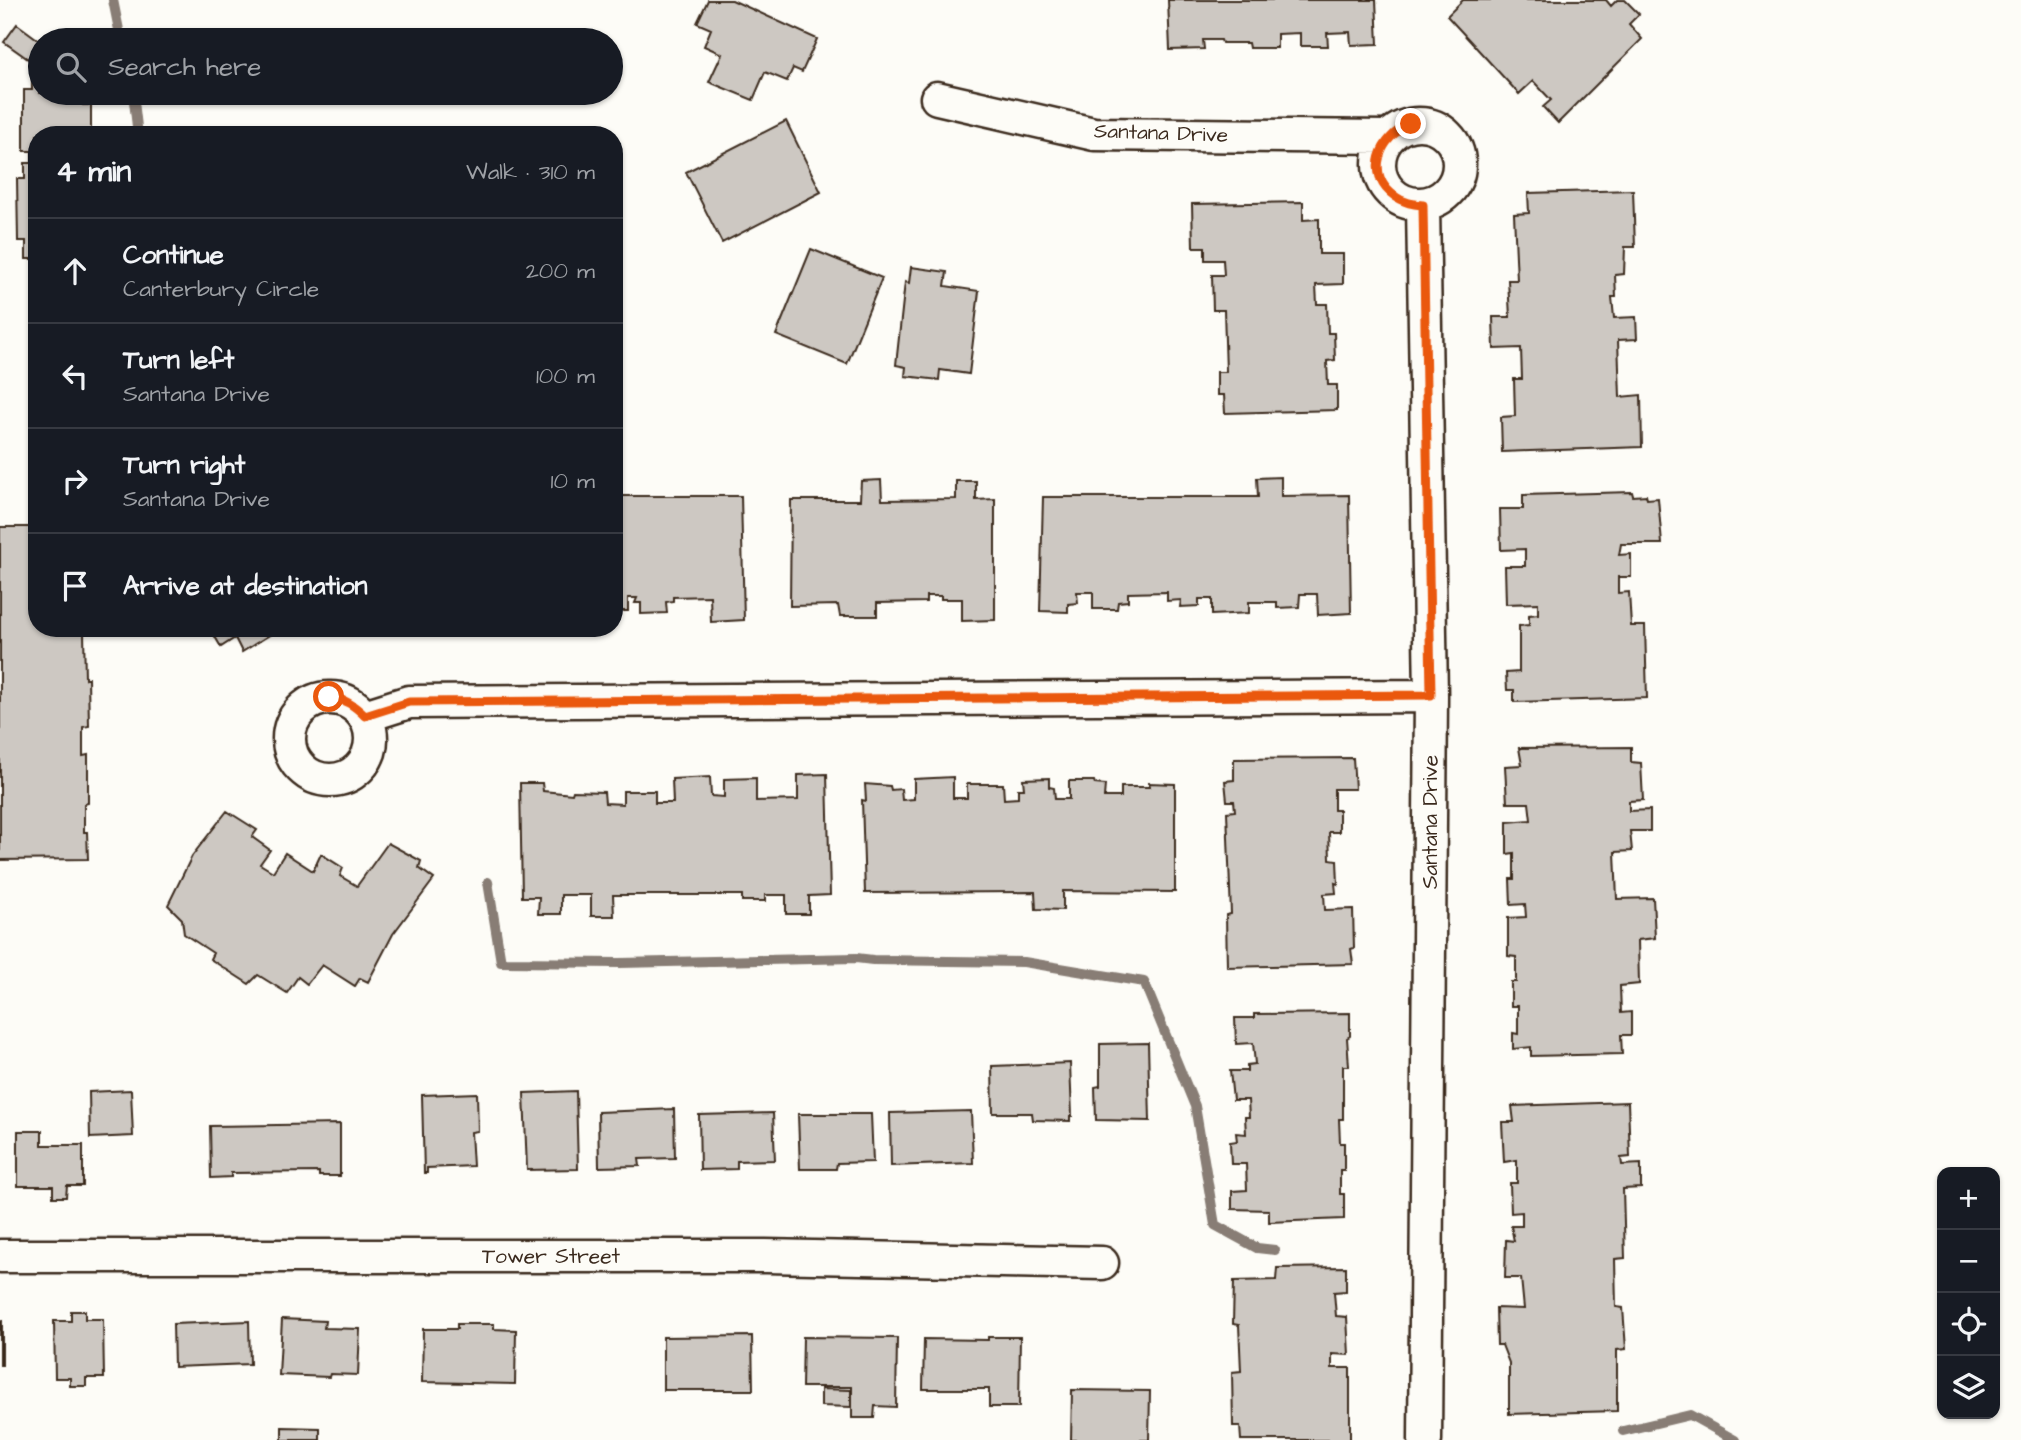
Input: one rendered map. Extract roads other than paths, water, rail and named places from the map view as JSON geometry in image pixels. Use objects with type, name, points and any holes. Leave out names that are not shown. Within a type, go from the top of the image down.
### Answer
[{"type":"street","name":"Santana Drive","points":[[937,98],[1094,134],[1388,137],[1398,128],[1424,123],[1437,127],[1456,145],[1460,171],[1455,184],[1447,194],[1423,205],[1431,695],[1425,1440]]},
{"type":"street","points":[[1388,137],[1378,161],[1380,175],[1386,187],[1396,197],[1423,205]]},
{"type":"street","points":[[365,716],[409,702],[1431,695]]},
{"type":"street","name":"Tower Street","points":[[0,1256],[766,1256],[1102,1263]]},
{"type":"waterway","points":[[113,0],[119,28]]},
{"type":"waterway","points":[[134,105],[137,126]]},
{"type":"waterway","points":[[488,882],[501,962],[620,963],[856,958],[1024,962],[1144,982],[1195,1106],[1215,1225],[1257,1248],[1275,1250]]},
{"type":"waterway","points":[[1623,1431],[1690,1415],[1735,1440]]}]
